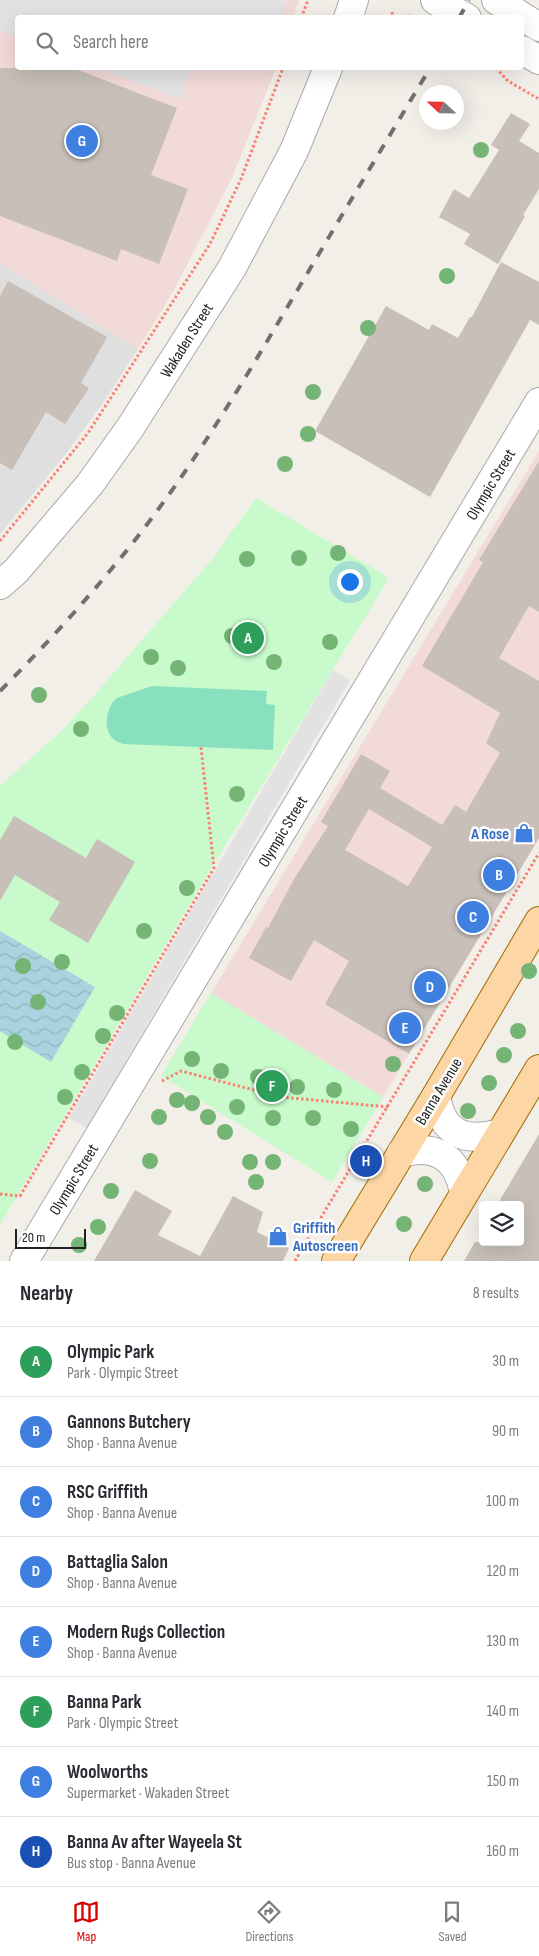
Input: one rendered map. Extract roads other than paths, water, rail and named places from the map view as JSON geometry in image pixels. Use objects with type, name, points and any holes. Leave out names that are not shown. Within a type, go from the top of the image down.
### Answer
[{"type":"main road","name":"Banna Avenue","points":[[336,1261],[539,921]]},
{"type":"main road","points":[[424,1261],[539,1069]]},
{"type":"street","points":[[349,15],[354,0]]},
{"type":"street","points":[[435,0],[462,15]]},
{"type":"street","points":[[496,0],[521,15]]},
{"type":"street","points":[[524,17],[539,26]]},
{"type":"street","points":[[524,51],[539,60]]},
{"type":"street","name":"Wakaden Street","points":[[0,585],[16,571],[90,484],[130,428],[226,276],[294,150],[327,70]]},
{"type":"street","name":"Olympic Street","points":[[24,1261],[539,402]]},
{"type":"street","points":[[436,1096],[442,1118],[455,1132],[466,1137],[478,1138],[500,1133]]},
{"type":"street","points":[[401,1153],[420,1150],[442,1155],[452,1163],[458,1172],[462,1180],[464,1193]]},
{"type":"water","points":[[0,931],[95,987],[51,1062],[0,1031]]},
{"type":"railway","points":[[461,15],[469,0]]},
{"type":"railway","points":[[0,691],[53,636],[103,579],[157,512],[178,482],[255,362],[429,70]]},
{"type":"place","name":"Woolworths","points":[[82,141]]},
{"type":"place","name":"Olympic Park","points":[[248,638]]},
{"type":"place","name":"A Rose","points":[[524,833]]},
{"type":"place","name":"Gannons Butchery","points":[[499,875]]},
{"type":"place","name":"RSC Griffith","points":[[473,917]]},
{"type":"place","name":"Battaglia Salon","points":[[430,987]]},
{"type":"place","name":"Modern Rugs Collection","points":[[405,1028]]},
{"type":"place","name":"Banna Park","points":[[272,1086]]},
{"type":"place","name":"Banna Av after Wayeela St","points":[[366,1161]]},
{"type":"place","name":"Griffith Autoscreen","points":[[278,1236]]}]
